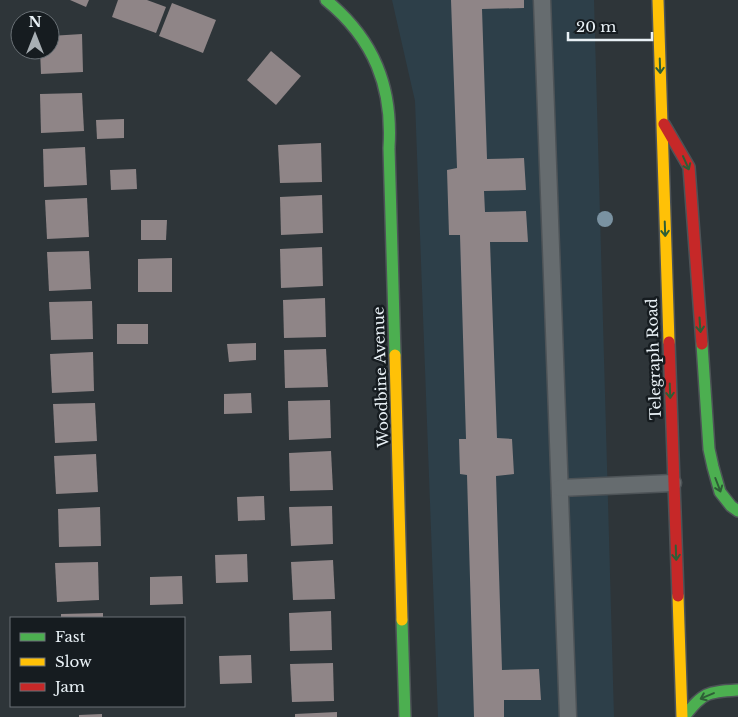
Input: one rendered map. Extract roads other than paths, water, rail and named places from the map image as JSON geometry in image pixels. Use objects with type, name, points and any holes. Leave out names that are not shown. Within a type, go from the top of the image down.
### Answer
[{"type":"main road","name":"Woodbine Avenue","points":[[326,0],[347,19],[364,41],[374,60],[388,101],[405,717]]},
{"type":"main road","name":"Telegraph Road","points":[[658,0],[673,483],[683,717]]},
{"type":"main road","points":[[662,121],[689,167],[709,449],[718,488],[730,506],[738,511]]},
{"type":"main road","points":[[683,717],[697,700],[712,692],[738,690]]},
{"type":"lane","points":[[542,0],[568,717]]},
{"type":"lane","points":[[560,488],[673,483]]}]
